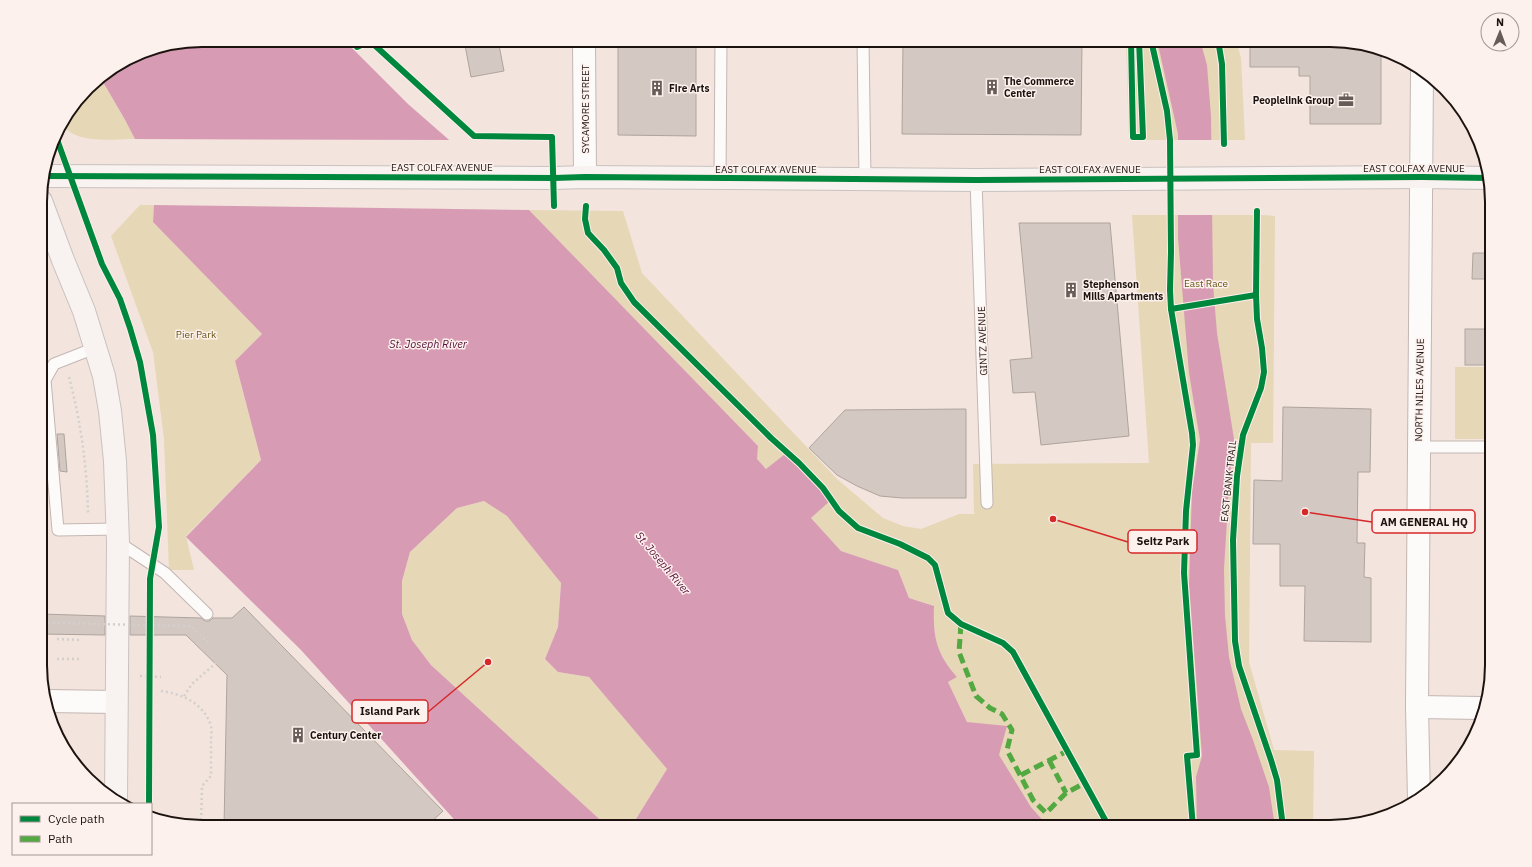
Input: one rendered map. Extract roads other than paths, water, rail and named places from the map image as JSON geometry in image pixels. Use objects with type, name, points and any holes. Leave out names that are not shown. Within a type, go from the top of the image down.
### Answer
[{"type":"main road","name":"EAST COLFAX AVENUE","points":[[49,176],[585,177],[976,180],[1483,178]]},
{"type":"main road","points":[[47,217],[84,311],[104,376],[110,411],[115,461],[117,536],[116,794]]},
{"type":"street","name":"SYCAMORE STREET","points":[[584,47],[585,177]]},
{"type":"street","name":"NORTH NILES AVENUE","points":[[1419,792],[1417,707],[1418,447],[1422,77]]},
{"type":"street","points":[[51,701],[116,702]]},
{"type":"street","points":[[1417,707],[1479,708]]},
{"type":"lane","points":[[720,179],[721,47]]},
{"type":"lane","points":[[864,47],[865,179]]},
{"type":"lane","name":"GINTZ AVENUE","points":[[976,180],[987,503]]},
{"type":"lane","points":[[47,376],[54,364],[95,348]]},
{"type":"lane","points":[[47,403],[58,530],[117,536],[165,573],[207,614]]},
{"type":"lane","points":[[1418,447],[1485,447]]},
{"type":"water","name":"St. Joseph River","points":[[191,47],[351,47],[408,104],[529,210],[758,446],[757,459],[766,469],[785,454],[831,500],[811,518],[841,551],[898,570],[909,598],[934,606],[934,627],[937,644],[944,660],[957,677],[948,682],[967,722],[1007,726],[999,755],[1031,807],[1043,820],[635,820],[667,769],[589,677],[558,672],[545,659],[558,627],[561,583],[507,516],[484,501],[457,508],[410,552],[402,581],[402,614],[412,640],[431,665],[600,820],[455,820],[301,650],[186,537],[261,460],[235,361],[262,334],[153,222],[154,205],[135,139],[103,82],[124,68],[152,55]]},
{"type":"water","name":"East Race","points":[[1159,47],[1202,47],[1207,65],[1211,116],[1213,284],[1217,333],[1234,439],[1229,487],[1224,569],[1225,616],[1229,657],[1241,709],[1269,787],[1274,820],[1197,820],[1196,777],[1202,756],[1189,584],[1192,491],[1200,440],[1189,373],[1178,238],[1178,134]]},
{"type":"place","name":"The Commerce Center","points":[[992,87]]},
{"type":"place","name":"Fire Arts","points":[[657,88]]},
{"type":"place","name":"Peoplelink Group","points":[[1346,100]]},
{"type":"place","name":"Stephenson Mills Apartments","points":[[1071,290]]},
{"type":"place","name":"AM GENERAL HQ","points":[[1305,512]]},
{"type":"place","name":"Seitz Park","points":[[1053,519]]},
{"type":"place","name":"Island Park","points":[[488,662]]},
{"type":"place","name":"Century Center","points":[[298,735]]},
{"type":"park label","name":"Pier Park","points":[[196,334]]}]
